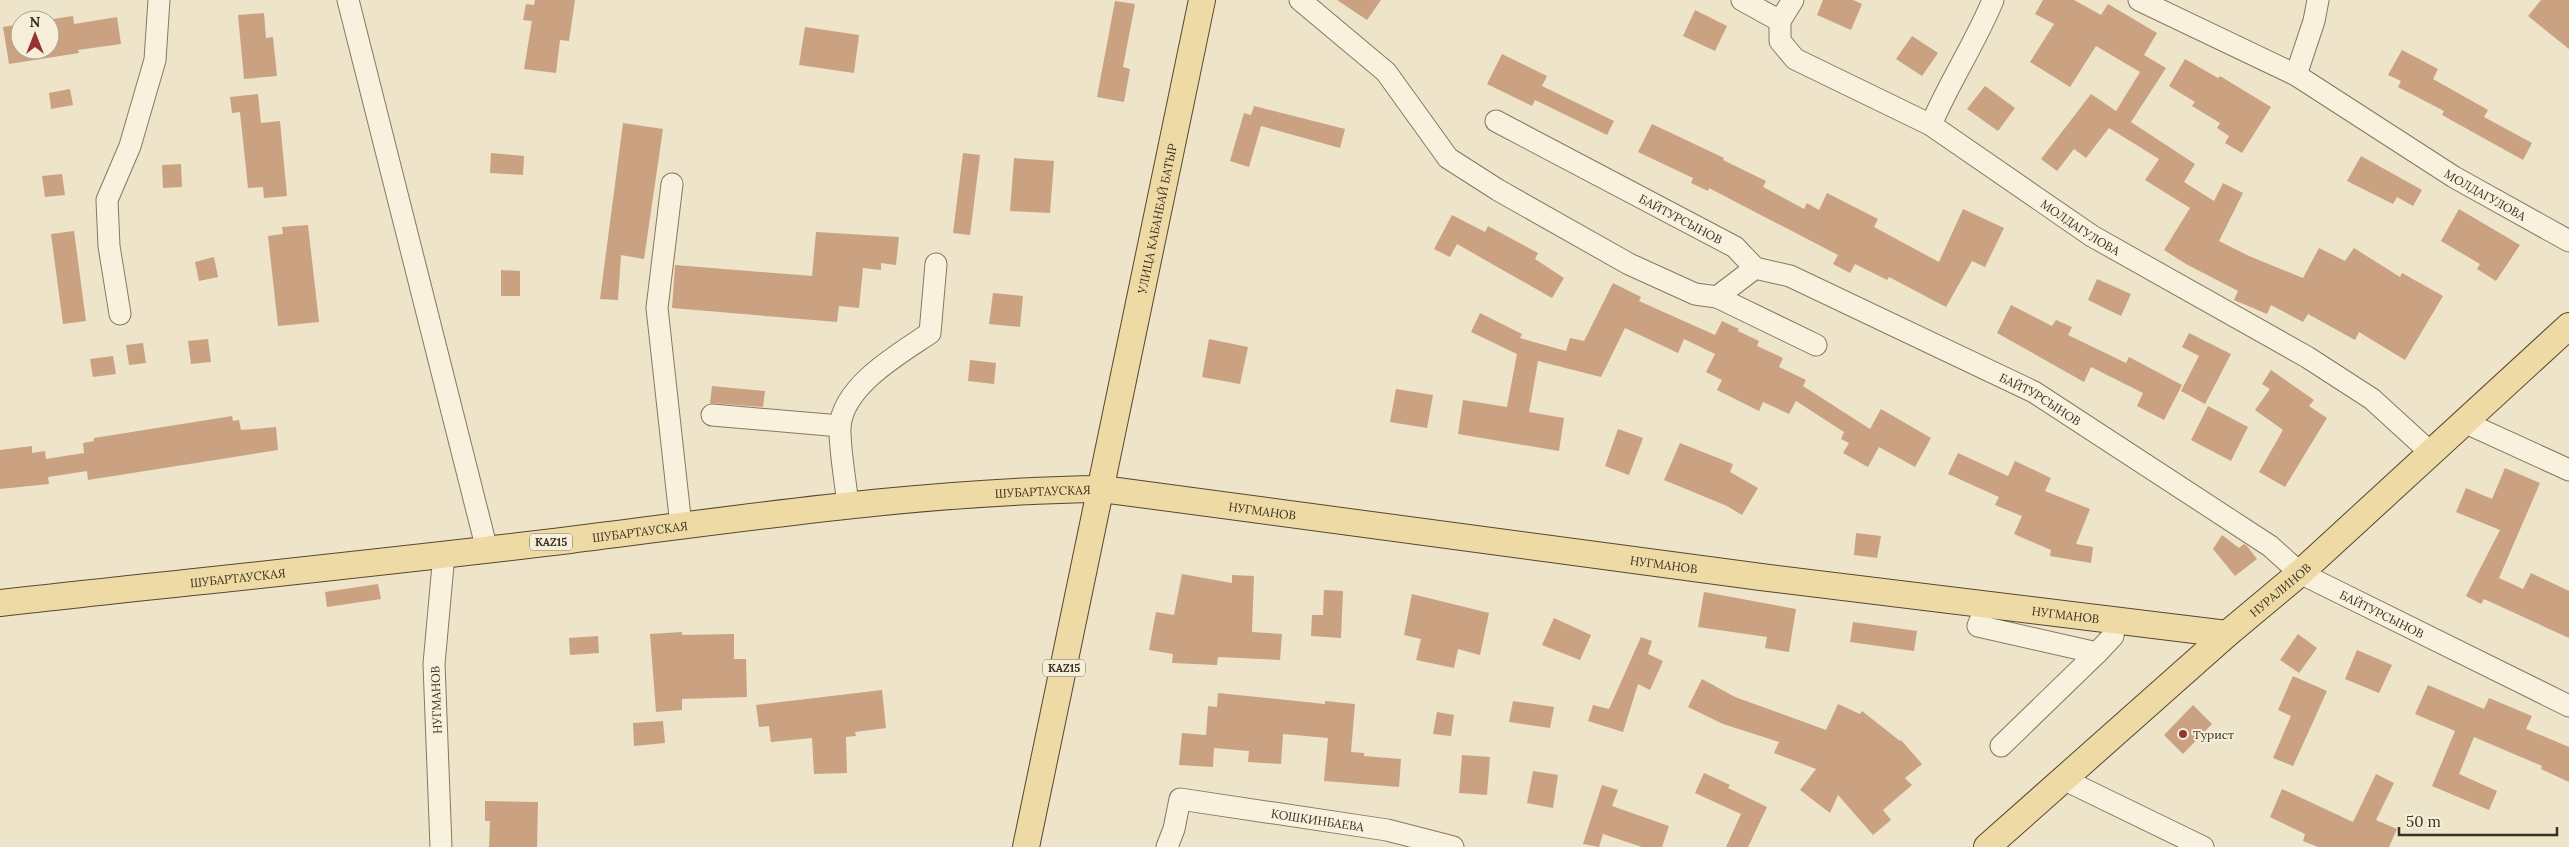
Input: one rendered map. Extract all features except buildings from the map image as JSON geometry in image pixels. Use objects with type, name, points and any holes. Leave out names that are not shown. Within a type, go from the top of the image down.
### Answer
[{"type":"main road","name":"УЛИЦА КАБАНБАЙ БАТЫР","points":[[1026,847],[1202,0]]},
{"type":"main road","name":"НУРАЛИНОВ","points":[[1987,847],[2227,634],[2300,573],[2569,326]]},
{"type":"main road","name":"ШУБАРТАУСКАЯ","points":[[0,603],[487,550],[848,506],[1027,490],[1102,488]]},
{"type":"main road","name":"НУГМАНОВ","points":[[1102,488],[1986,606],[2227,634]]},
{"type":"street","points":[[120,314],[108,246],[107,200],[130,146],[155,60],[159,0]]},
{"type":"street","points":[[348,0],[487,550]]},
{"type":"street","points":[[1300,0],[1386,72],[1448,158],[1498,190],[1629,264],[1695,294],[1717,297],[1816,345]]},
{"type":"street","points":[[1742,0],[1780,21],[1793,0]]},
{"type":"street","points":[[1931,125],[1945,91],[1978,36],[1993,0]]},
{"type":"street","name":"МОЛДАГУЛОВА","points":[[2139,0],[2296,75],[2454,177],[2569,241]]},
{"type":"street","points":[[2296,75],[2314,21],[2318,0]]},
{"type":"street","name":"МОЛДАГУЛОВА","points":[[1780,21],[1780,41],[1795,59],[1931,125],[2092,236],[2307,357],[2372,399],[2430,452]]},
{"type":"street","name":"БАЙТУРСЫНОВ","points":[[1496,121],[1735,247],[1755,268],[1790,276],[2034,392],[2270,546],[2300,573],[2569,706]]},
{"type":"street","points":[[672,184],[657,308],[681,526]]},
{"type":"street","points":[[848,506],[840,426],[850,397],[886,362],[930,333],[936,264]]},
{"type":"street","points":[[1717,297],[1755,268]]},
{"type":"street","points":[[712,415],[840,426]]},
{"type":"street","points":[[2464,422],[2569,470]]},
{"type":"street","name":"НУГМАНОВ","points":[[441,847],[434,664],[444,554]]},
{"type":"street","points":[[1986,606],[1978,626],[2097,653]]},
{"type":"street","points":[[2001,746],[2113,636],[2115,621]]},
{"type":"street","points":[[2063,779],[2203,847]]},
{"type":"street","name":"КОШКИНБАЕВА","points":[[1167,847],[1174,829],[1180,799],[1387,830],[1453,847]]},
{"type":"place","name":"Турист","points":[[2183,734]]}]
